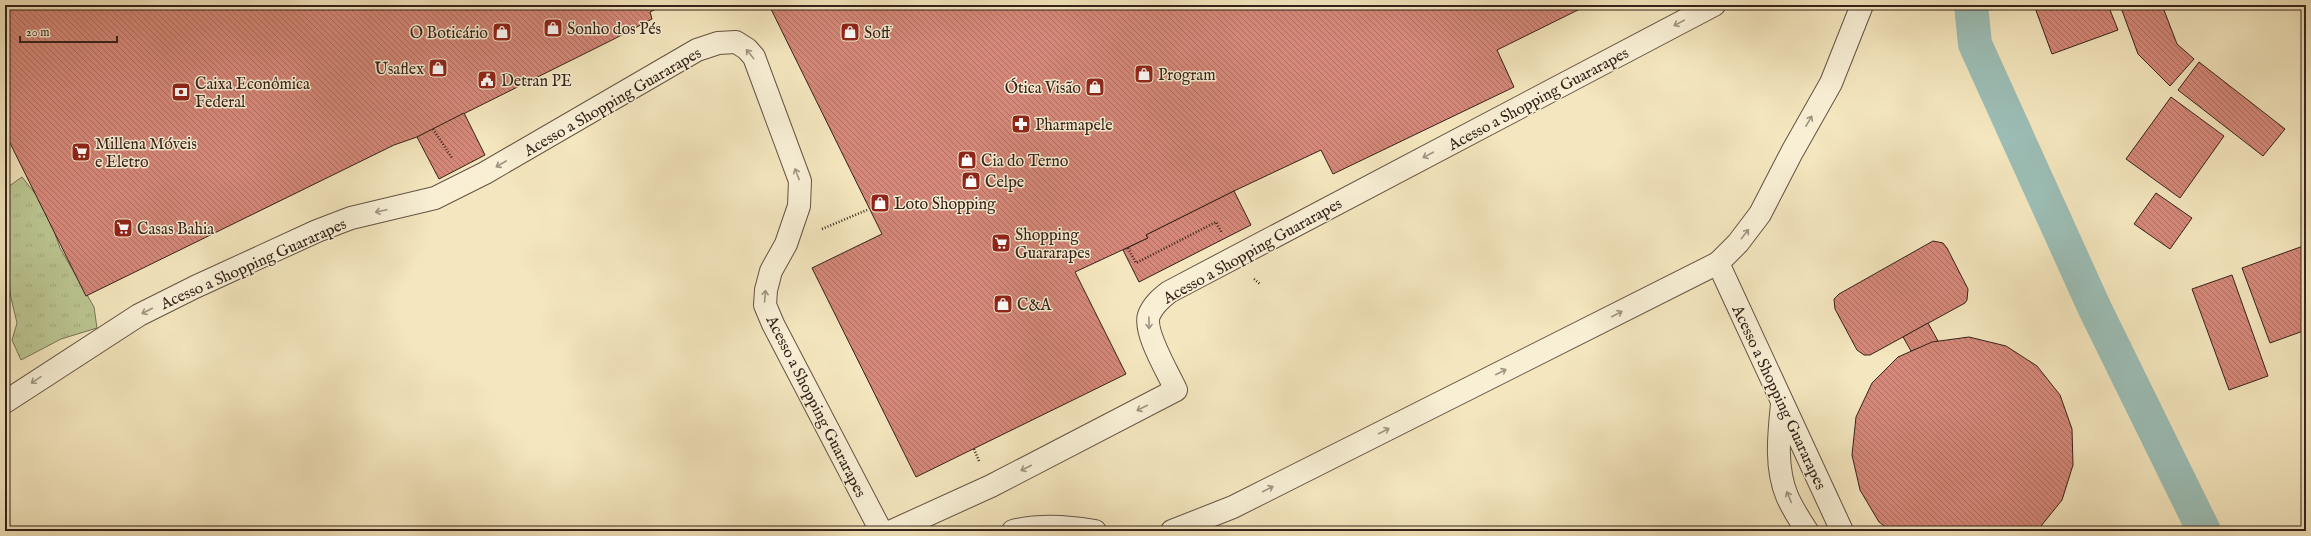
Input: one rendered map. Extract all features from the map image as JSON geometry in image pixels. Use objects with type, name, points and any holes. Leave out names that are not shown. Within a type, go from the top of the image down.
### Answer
[{"type":"lane","name":"Acesso a Shopping Guararapes","points":[[892,531],[991,486],[1176,390],[1149,332],[1148,317],[1156,302],[1169,292],[1714,5]]},
{"type":"lane","points":[[1172,531],[1234,507],[1718,262],[1738,243],[1760,214],[1792,152],[1831,83],[1862,5]]},
{"type":"lane","name":"Acesso a Shopping Guararapes","points":[[6,401],[139,315],[195,287],[317,231],[351,218],[427,201],[468,182],[697,50],[718,43],[736,42],[747,49],[760,69],[765,90],[800,181],[799,206],[786,244],[771,271],[766,290],[765,305],[773,324],[881,531]]},
{"type":"lane","name":"Acesso a Shopping Guararapes","points":[[1718,262],[1782,404],[1842,531]]},
{"type":"lane","points":[[1782,404],[1778,439],[1781,469],[1787,495],[1807,531]]},
{"type":"lane","points":[[1012,531],[1032,526],[1073,527],[1095,531]]},
{"type":"path","points":[[433,129],[468,182]]},
{"type":"path","points":[[786,244],[867,210]]},
{"type":"green space","points":[[22,177],[45,206],[60,248],[94,307],[97,328],[61,339],[21,360],[12,340],[17,323],[11,298],[6,262],[5,189]]},
{"type":"building","points":[[5,5],[664,5],[650,12],[652,19],[614,39],[417,137],[394,145],[86,296],[5,133]]},
{"type":"building","name":"Shopping Guararapes","points":[[769,5],[1588,5],[1497,50],[1514,87],[1333,174],[1321,150],[1146,235],[1148,238],[1075,272],[1126,374],[916,477],[812,268],[882,234]]},
{"type":"building","points":[[2034,5],[2108,5],[2118,30],[2052,54]]},
{"type":"building","points":[[2120,5],[2162,5],[2177,44],[2194,59],[2170,86],[2138,54]]},
{"type":"building","points":[[2199,62],[2285,129],[2263,156],[2178,90]]},
{"type":"building","points":[[2171,97],[2224,136],[2180,198],[2126,159]]},
{"type":"building","points":[[464,113],[485,155],[439,179],[417,137]]},
{"type":"building","points":[[1234,191],[1251,225],[1139,282],[1123,250],[1148,238],[1146,235]]},
{"type":"building","points":[[2156,193],[2192,218],[2170,249],[2134,224]]},
{"type":"building","points":[[1933,241],[1943,243],[1947,248],[1968,289],[1967,300],[1965,303],[1870,355],[1864,355],[1857,350],[1835,309],[1834,299],[1839,294]]},
{"type":"building","points":[[2306,245],[2306,330],[2270,343],[2242,268]]},
{"type":"building","points":[[2232,275],[2268,376],[2229,390],[2192,289]]},
{"type":"building","points":[[1928,323],[1938,341],[1911,351],[1903,337]]},
{"type":"building","points":[[1969,337],[2006,346],[2037,366],[2060,395],[2072,429],[2073,465],[2062,500],[2037,531],[1891,531],[1879,522],[1860,490],[1852,455],[1856,417],[1872,383],[1898,357],[1932,342]]},
{"type":"waterway","points":[[1971,5],[1975,44],[2095,309],[2204,531]]},
{"type":"place","name":"Sonho dos Pés","points":[[553,28]]},
{"type":"place","name":"O Boticário","points":[[502,32]]},
{"type":"place","name":"Soff","points":[[850,32]]},
{"type":"place","name":"Usaflex","points":[[438,68]]},
{"type":"place","name":"Program","points":[[1144,74]]},
{"type":"place","name":"Detran PE","points":[[487,80]]},
{"type":"place","name":"Ótica Visão","points":[[1095,87]]},
{"type":"place","name":"Caixa Econômica Federal","points":[[181,92]]},
{"type":"place","name":"Pharmapele","points":[[1021,124]]},
{"type":"place","name":"Millena Móveis e Eletro","points":[[81,152]]},
{"type":"place","name":"Cia do Terno","points":[[967,160]]},
{"type":"place","name":"Celpe","points":[[971,181]]},
{"type":"place","name":"Loto Shopping","points":[[880,203]]},
{"type":"place","name":"Casas Bahia","points":[[123,228]]},
{"type":"place","name":"Shopping Guararapes","points":[[1001,243]]},
{"type":"place","name":"C&A","points":[[1003,304]]}]
